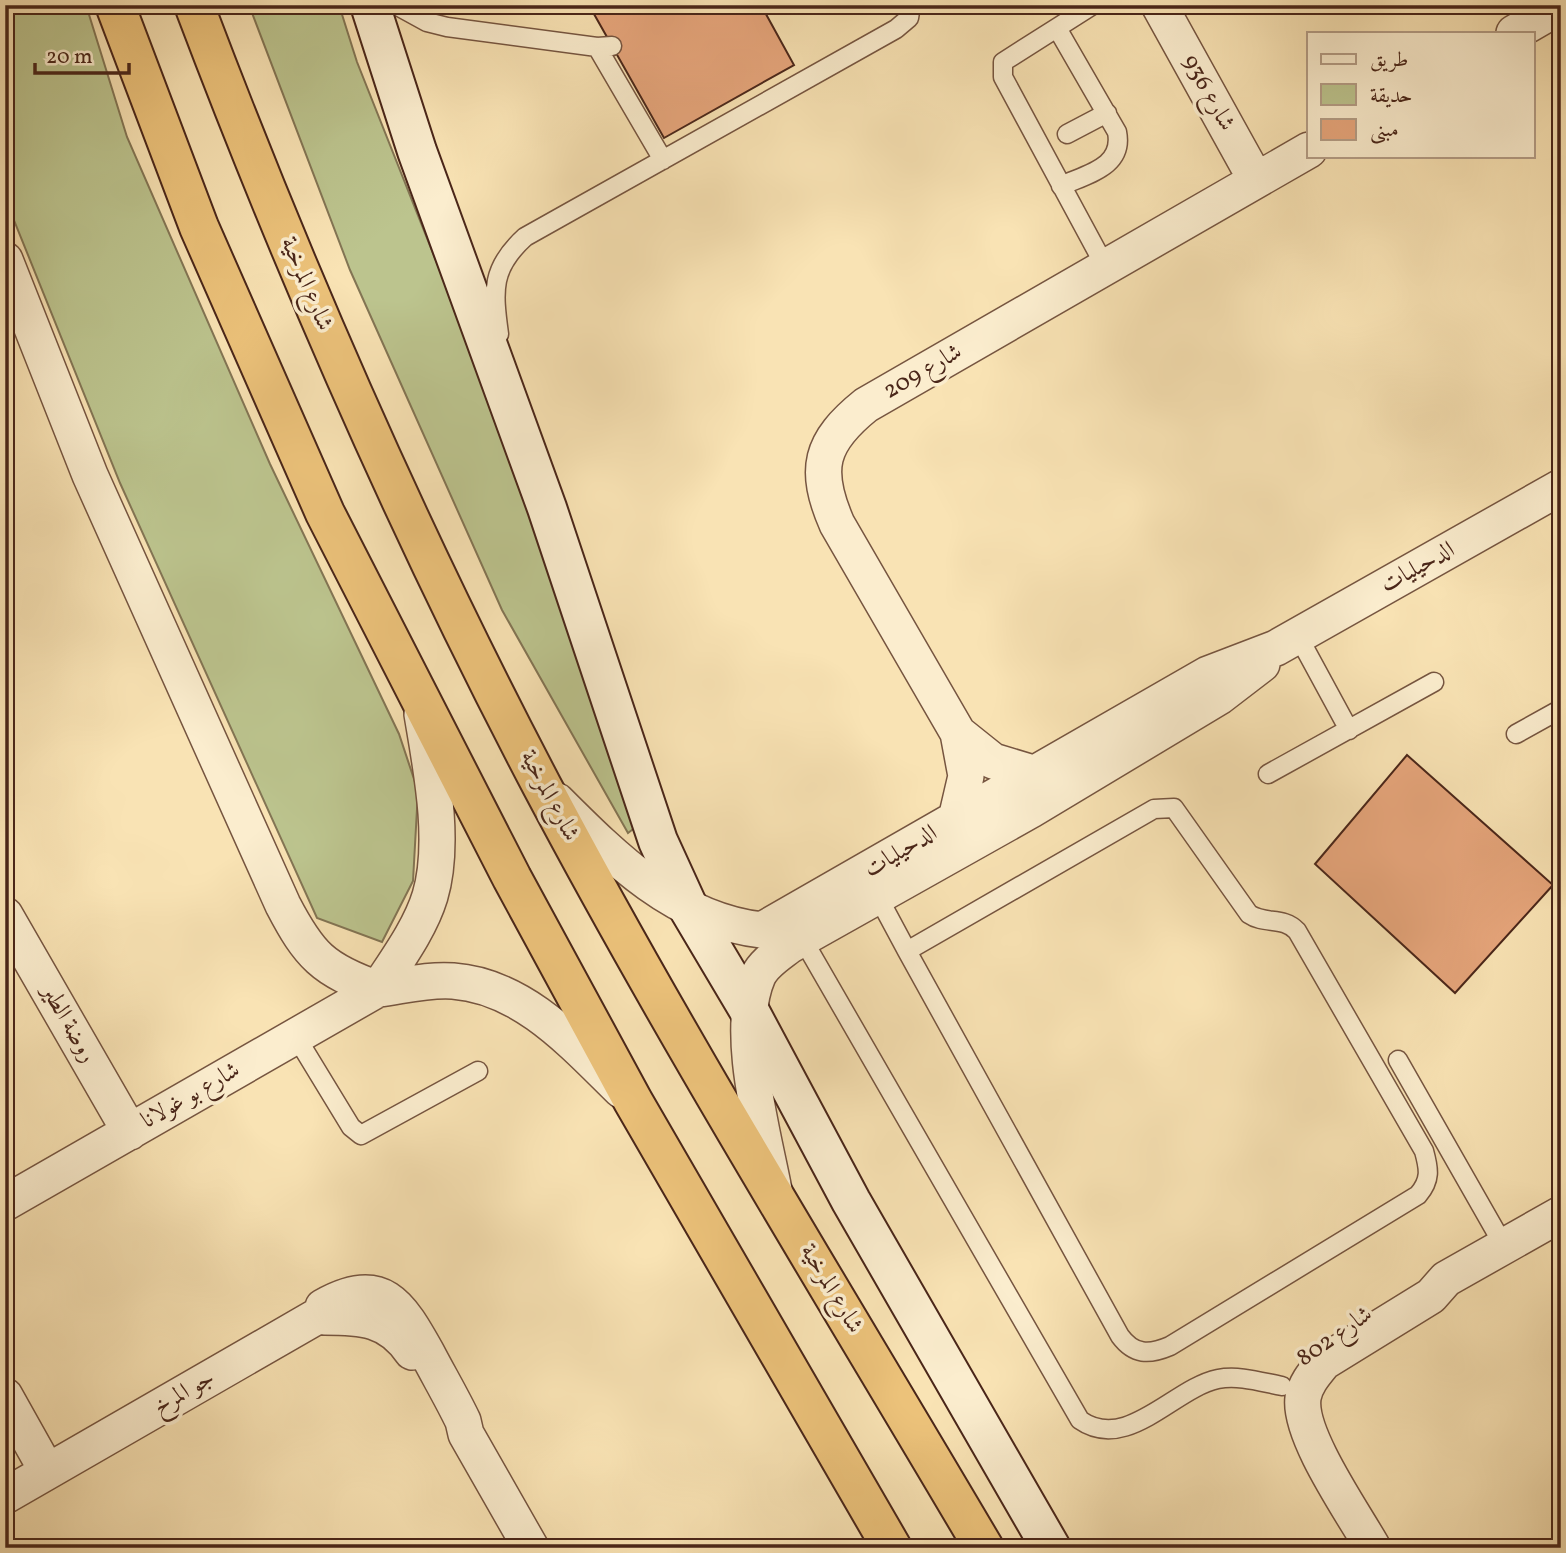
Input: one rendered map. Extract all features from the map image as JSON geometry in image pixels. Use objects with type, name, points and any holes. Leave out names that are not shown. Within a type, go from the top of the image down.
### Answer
[{"type":"highway","points":[[115,5],[156,119],[226,288],[325,513],[420,700],[633,1101],[892,1548]]},
{"type":"highway","name":"شارع المرخية","points":[[194,5],[240,126],[389,479],[542,786],[775,1195],[984,1548]]},
{"type":"main road","points":[[370,5],[417,150],[508,397],[658,841],[690,911],[750,1012],[851,1201],[1051,1548]]},
{"type":"street","name":"شارع 936","points":[[1159,5],[1256,180]]},
{"type":"street","points":[[1516,32],[1561,6]]},
{"type":"street","name":"شارع 209","points":[[956,819],[966,776],[958,733],[825,498],[822,464],[829,442],[845,422],[866,405],[1307,151]]},
{"type":"street","points":[[5,260],[90,475],[283,905],[302,940],[323,964],[378,989]]},
{"type":"street","name":"الدحيليات","points":[[542,786],[612,856],[690,911],[740,928],[762,930],[1208,674],[1287,642],[1561,488]]},
{"type":"street","name":"الدحيليات","points":[[775,1195],[751,1067],[750,1012],[758,975],[770,961],[802,938],[1031,810],[1219,697],[1261,666],[1287,642]]},
{"type":"street","name":"شارع بو غولانا","points":[[378,989],[406,944],[430,895],[437,801],[420,700]]},
{"type":"street","name":"شارع 209","points":[[958,733],[993,761],[1037,774]]},
{"type":"street","name":"روضة الطير","points":[[5,915],[130,1132]]},
{"type":"street","name":"شارع بو غولانا","points":[[5,1203],[378,989],[451,981],[480,985],[532,1009],[571,1041],[633,1101]]},
{"type":"street","name":"شارع 802","points":[[1353,1548],[1289,1435],[1281,1406],[1282,1387],[1291,1367],[1322,1340],[1415,1285],[1446,1279],[1561,1214]]},
{"type":"street","name":"شارع 802","points":[[1373,1548],[1311,1440],[1304,1420],[1304,1391],[1324,1362],[1431,1296],[1446,1279]]},
{"type":"street","name":"جو المرخ","points":[[5,1496],[321,1314],[324,1317],[366,1318],[396,1333],[411,1351],[450,1419],[458,1431],[466,1434],[531,1548]]},
{"type":"street","points":[[5,1396],[47,1471]]},
{"type":"lane","points":[[396,5],[427,22],[447,27],[604,46],[663,160]]},
{"type":"lane","points":[[508,397],[494,300],[498,272],[509,252],[526,237],[896,29],[909,19],[911,5]]},
{"type":"lane","points":[[1093,5],[1003,62],[1003,77],[1106,268]]},
{"type":"lane","points":[[1057,27],[1107,113],[1117,132],[1120,145],[1116,155],[1106,164],[1061,186]]},
{"type":"lane","points":[[1067,134],[1107,113]]},
{"type":"lane","points":[[1287,642],[1349,730]]},
{"type":"lane","points":[[1268,774],[1434,682]]},
{"type":"lane","points":[[1516,734],[1561,709]]},
{"type":"lane","points":[[877,895],[907,951],[1120,1336],[1134,1350],[1156,1352],[1170,1346],[1410,1199],[1426,1186],[1429,1170],[1424,1152],[1297,931],[1284,922],[1260,920],[1249,914],[1174,807],[1154,810],[907,951]]},
{"type":"lane","points":[[802,938],[1080,1420],[1100,1430],[1115,1429],[1151,1415],[1215,1380],[1242,1378],[1282,1387]]},
{"type":"lane","points":[[295,1035],[351,1127],[361,1135],[478,1071]]},
{"type":"lane","points":[[1398,1060],[1504,1246]]},
{"type":"green space","points":[[5,5],[86,5],[127,137],[270,464],[399,734],[418,791],[413,881],[382,942],[317,918],[120,483],[5,198]]},
{"type":"green space","points":[[249,5],[339,5],[357,62],[481,374],[641,823],[628,833],[502,610],[350,270]]},
{"type":"building","points":[[608,5],[761,5],[794,65],[664,138],[594,14]]},
{"type":"building","points":[[1407,755],[1553,885],[1455,993],[1315,864]]}]
